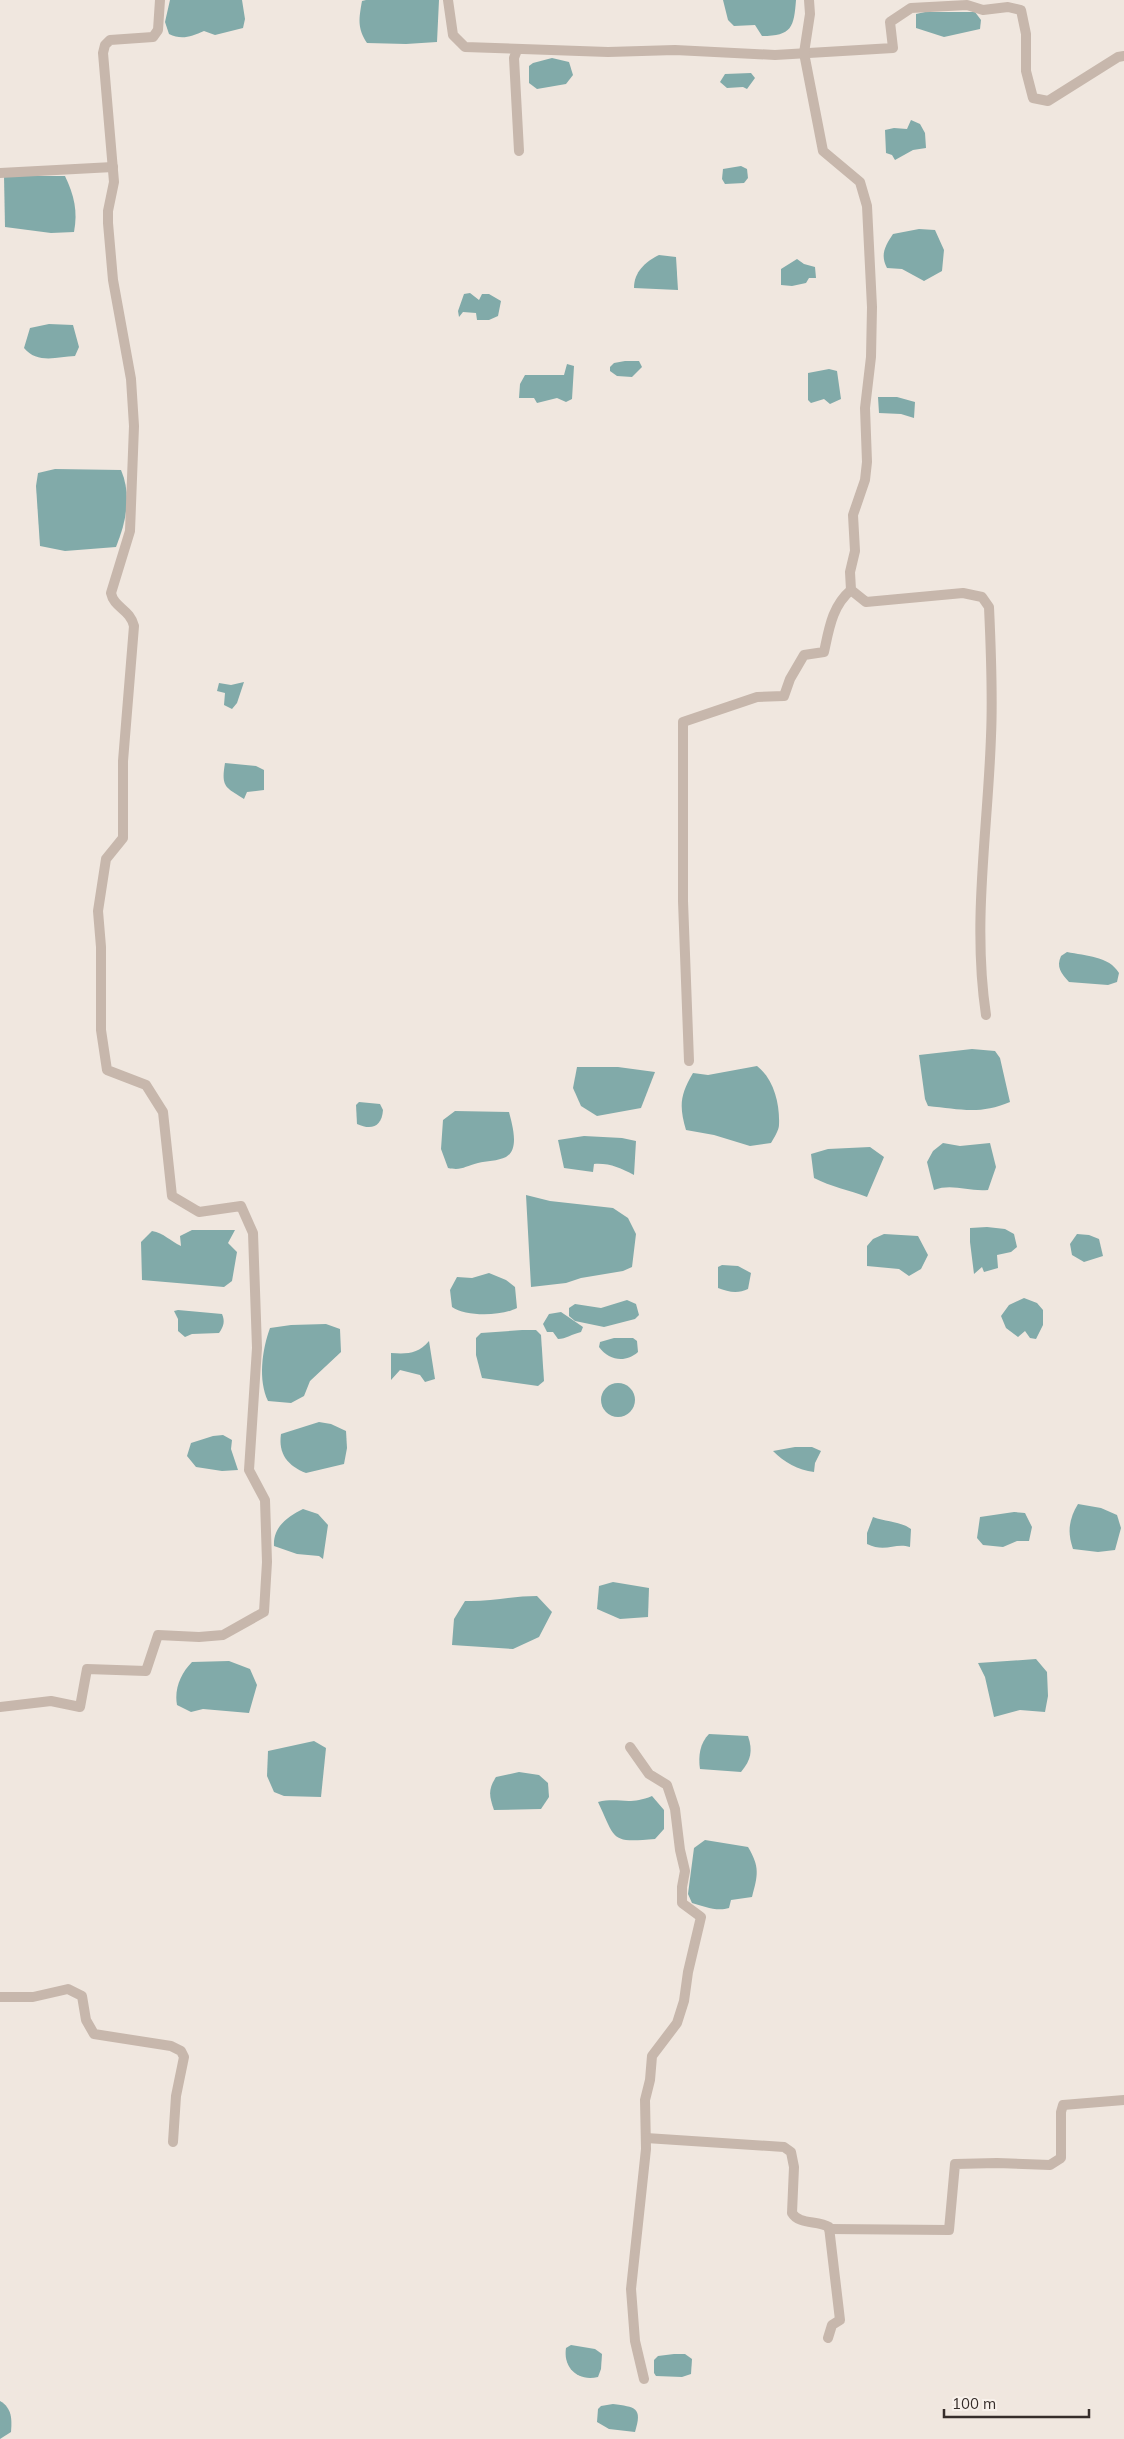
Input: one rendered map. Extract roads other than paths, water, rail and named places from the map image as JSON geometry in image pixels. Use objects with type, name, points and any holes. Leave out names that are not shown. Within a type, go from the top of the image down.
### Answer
[{"type":"street","points":[[0,1707],[51,1701],[80,1706],[88,1670],[146,1671],[158,1635],[199,1637],[224,1635],[264,1612],[267,1562],[264,1500],[249,1470],[257,1348],[253,1233],[241,1206],[199,1212],[172,1196],[162,1112],[146,1085],[107,1070],[101,1030],[101,947],[98,911],[106,859],[123,838],[122,761],[134,626],[131,616],[112,600],[111,593],[130,531],[134,426],[131,379],[113,280],[108,224],[108,211],[114,182],[103,53],[105,45],[110,40],[154,37],[158,30],[160,0]]},
{"type":"street","points":[[448,0],[453,35],[465,47],[608,52],[675,50],[775,55],[893,48],[890,22],[911,8],[967,6],[983,10],[1008,7],[1021,10],[1026,34],[1026,71],[1033,98],[1048,101],[1092,72],[1118,57],[1124,56]]},
{"type":"street","points":[[809,0],[810,14],[804,53],[823,151],[860,182],[867,206],[872,307],[871,357],[865,408],[867,462],[865,480],[853,516],[855,551],[850,572],[851,590],[866,602],[963,593],[982,597],[989,607],[991,736],[984,834],[980,934],[981,987],[986,1015]]},
{"type":"street","points":[[517,50],[514,58],[519,151]]},
{"type":"street","points":[[0,173],[113,167]]},
{"type":"street","points":[[689,1061],[683,901],[683,722],[757,697],[784,696],[790,679],[804,655],[824,652],[832,615],[840,599],[851,590]]},
{"type":"street","points":[[630,1747],[649,1774],[668,1785],[685,1871],[682,1903],[701,1917],[688,1972],[684,2001],[677,2023],[652,2056],[650,2080],[645,2100],[646,2138],[632,2289],[635,2341],[644,2379]]},
{"type":"street","points":[[0,1997],[33,1997],[68,1989],[82,1996],[86,2020],[94,2034],[171,2046],[181,2051],[184,2057],[176,2096],[173,2142]]},
{"type":"street","points":[[829,2229],[949,2230],[955,2164],[1050,2165],[1061,2158],[1061,2112],[1063,2105],[1124,2100]]},
{"type":"street","points":[[646,2138],[784,2147],[791,2152],[794,2167],[792,2213],[798,2219],[824,2224],[829,2229],[840,2320],[832,2325],[828,2338]]},
{"type":"water","points":[[170,0],[242,0],[245,19],[243,28],[215,35],[204,31],[186,37],[173,36],[169,34],[165,22]]},
{"type":"water","points":[[439,0],[437,42],[406,44],[367,43],[360,23],[362,1]]},
{"type":"water","points":[[723,0],[796,0],[794,17],[790,28],[785,32],[772,36],[762,36],[755,25],[734,26],[728,20]]},
{"type":"water","points":[[925,12],[975,12],[981,20],[980,29],[944,37],[916,28],[916,14]]},
{"type":"water","points":[[552,58],[569,62],[573,75],[566,84],[537,89],[529,83],[529,66],[533,63]]},
{"type":"water","points":[[751,73],[755,78],[747,89],[743,87],[727,88],[720,82],[725,74]]},
{"type":"water","points":[[911,120],[920,124],[925,133],[926,148],[913,150],[895,160],[892,155],[886,153],[885,130],[894,128],[907,129]]},
{"type":"water","points":[[741,166],[747,169],[748,178],[744,183],[725,184],[722,179],[723,169]]},
{"type":"water","points":[[4,176],[65,176],[74,203],[76,217],[74,232],[51,233],[5,227]]},
{"type":"water","points":[[919,229],[935,230],[944,250],[942,271],[924,281],[902,269],[887,268],[884,259],[886,247],[893,234]]},
{"type":"water","points":[[659,255],[676,257],[678,290],[634,288],[634,282],[641,268]]},
{"type":"water","points":[[797,259],[804,264],[815,267],[816,278],[809,278],[806,283],[792,286],[781,285],[781,269]]},
{"type":"water","points":[[470,293],[479,300],[482,294],[489,294],[501,301],[498,316],[489,320],[477,320],[476,313],[463,312],[459,317],[458,311],[464,294]]},
{"type":"water","points":[[49,324],[73,325],[79,347],[75,356],[41,358],[29,353],[24,348],[30,328]]},
{"type":"water","points":[[639,361],[642,367],[632,377],[617,376],[610,371],[610,367],[614,363]]},
{"type":"water","points":[[567,364],[574,366],[572,399],[566,402],[557,398],[537,403],[534,398],[519,398],[520,384],[525,375],[564,375]]},
{"type":"water","points":[[829,369],[837,371],[841,399],[830,404],[824,399],[811,403],[808,400],[808,373]]},
{"type":"water","points":[[878,397],[897,397],[915,402],[914,418],[901,414],[879,413]]},
{"type":"water","points":[[55,469],[121,470],[127,499],[123,528],[116,547],[65,551],[40,546],[36,486],[38,473]]},
{"type":"water","points":[[244,682],[237,703],[232,709],[224,705],[225,693],[217,691],[219,683],[231,685]]},
{"type":"water","points":[[225,763],[256,766],[264,770],[264,790],[247,792],[244,799],[232,792],[224,782]]},
{"type":"water","points":[[1067,952],[1096,958],[1109,963],[1119,973],[1117,982],[1108,985],[1069,982],[1059,967],[1061,956]]},
{"type":"water","points":[[972,1049],[995,1051],[1000,1058],[1010,1102],[989,1109],[979,1110],[928,1106],[925,1099],[919,1055]]},
{"type":"water","points":[[757,1066],[763,1071],[772,1085],[777,1101],[779,1127],[771,1143],[750,1146],[714,1135],[686,1130],[682,1114],[682,1101],[685,1088],[693,1073],[708,1075]]},
{"type":"water","points":[[577,1067],[618,1067],[655,1072],[641,1108],[597,1116],[581,1106],[573,1088]]},
{"type":"water","points":[[359,1102],[380,1104],[383,1110],[381,1120],[375,1126],[367,1127],[357,1124],[356,1105]]},
{"type":"water","points":[[455,1111],[509,1112],[514,1136],[513,1148],[510,1153],[506,1157],[460,1169],[448,1168],[441,1149],[443,1120]]},
{"type":"water","points":[[584,1136],[622,1138],[636,1141],[634,1175],[605,1164],[594,1164],[593,1172],[564,1168],[558,1140]]},
{"type":"water","points":[[943,1143],[960,1146],[990,1143],[996,1167],[988,1190],[947,1187],[934,1190],[927,1162],[933,1151]]},
{"type":"water","points":[[870,1147],[884,1157],[867,1197],[814,1178],[811,1154],[828,1149]]},
{"type":"water","points":[[526,1195],[550,1201],[613,1208],[628,1218],[636,1234],[632,1267],[623,1271],[581,1278],[566,1283],[531,1287]]},
{"type":"water","points":[[970,1228],[1005,1229],[1014,1234],[1017,1247],[1011,1252],[997,1255],[998,1268],[984,1272],[982,1267],[974,1274]]},
{"type":"water","points":[[192,1230],[235,1230],[228,1243],[237,1252],[232,1281],[224,1287],[142,1280],[141,1242],[152,1231],[160,1233],[181,1246],[180,1236]]},
{"type":"water","points":[[884,1234],[918,1236],[928,1255],[921,1269],[909,1276],[899,1269],[867,1266],[867,1246],[873,1239]]},
{"type":"water","points":[[1077,1234],[1089,1235],[1099,1239],[1103,1256],[1084,1262],[1072,1255],[1070,1244]]},
{"type":"water","points":[[722,1265],[738,1266],[751,1273],[748,1289],[733,1292],[718,1288],[718,1267]]},
{"type":"water","points":[[489,1273],[506,1280],[515,1287],[517,1308],[502,1313],[475,1314],[452,1307],[450,1290],[457,1277],[472,1278]]},
{"type":"water","points":[[1024,1298],[1037,1303],[1043,1310],[1043,1325],[1036,1339],[1030,1338],[1025,1331],[1018,1337],[1006,1328],[1001,1316],[1009,1305]]},
{"type":"water","points":[[627,1300],[636,1304],[639,1315],[635,1319],[604,1327],[575,1321],[569,1316],[569,1308],[575,1304],[601,1308]]},
{"type":"water","points":[[174,1311],[222,1314],[223,1326],[219,1333],[192,1334],[185,1337],[178,1331],[178,1319]]},
{"type":"water","points":[[561,1312],[583,1327],[581,1332],[558,1339],[553,1332],[547,1332],[543,1324],[549,1314]]},
{"type":"water","points":[[326,1324],[340,1329],[341,1352],[310,1381],[304,1396],[291,1403],[268,1401],[263,1384],[262,1365],[270,1328]]},
{"type":"water","points":[[536,1330],[541,1335],[544,1381],[538,1386],[482,1378],[476,1355],[476,1338],[481,1333]]},
{"type":"water","points":[[614,1338],[633,1338],[637,1341],[638,1352],[628,1358],[618,1359],[603,1352],[599,1347],[600,1342]]},
{"type":"water","points":[[429,1341],[435,1379],[425,1382],[420,1375],[400,1370],[391,1380],[391,1353],[416,1351]]},
{"type":"water","points":[[618,1383],[630,1388],[635,1400],[630,1412],[618,1417],[606,1412],[601,1400],[606,1388]]},
{"type":"water","points":[[319,1422],[331,1424],[346,1431],[347,1448],[344,1464],[306,1473],[289,1463],[281,1448],[281,1434]]},
{"type":"water","points":[[223,1435],[232,1440],[231,1449],[238,1470],[222,1471],[196,1467],[187,1456],[191,1443]]},
{"type":"water","points":[[795,1447],[812,1447],[821,1451],[815,1463],[814,1472],[792,1465],[773,1451]]},
{"type":"water","points":[[1078,1504],[1101,1508],[1117,1515],[1121,1528],[1115,1550],[1098,1552],[1073,1549],[1070,1526]]},
{"type":"water","points":[[303,1509],[318,1514],[328,1525],[323,1559],[319,1556],[297,1554],[274,1546],[276,1533],[282,1523]]},
{"type":"water","points":[[1014,1512],[1025,1513],[1032,1527],[1029,1541],[1017,1541],[1003,1547],[983,1545],[977,1538],[980,1517]]},
{"type":"water","points":[[873,1517],[902,1524],[911,1529],[910,1547],[880,1548],[867,1544],[867,1533]]},
{"type":"water","points":[[613,1582],[649,1588],[648,1617],[620,1619],[597,1609],[599,1586]]},
{"type":"water","points":[[537,1596],[552,1612],[539,1637],[513,1649],[452,1645],[454,1619],[465,1601]]},
{"type":"water","points":[[1036,1659],[1047,1672],[1048,1696],[1045,1712],[1020,1710],[994,1717],[985,1677],[978,1663]]},
{"type":"water","points":[[229,1661],[250,1669],[257,1685],[249,1713],[203,1709],[191,1712],[177,1705],[176,1699],[179,1682],[192,1662]]},
{"type":"water","points":[[709,1734],[748,1736],[750,1755],[741,1772],[700,1769],[700,1750]]},
{"type":"water","points":[[314,1741],[326,1748],[321,1797],[284,1796],[274,1792],[267,1776],[268,1751]]},
{"type":"water","points":[[519,1772],[539,1775],[548,1783],[549,1797],[541,1809],[494,1810],[490,1793],[496,1777]]},
{"type":"water","points":[[652,1796],[664,1810],[664,1829],[655,1839],[630,1840],[616,1836],[598,1802],[612,1800],[630,1801]]},
{"type":"water","points":[[705,1840],[748,1847],[755,1860],[757,1871],[752,1897],[731,1900],[729,1908],[724,1909],[710,1908],[692,1903],[688,1894],[694,1848]]},
{"type":"water","points":[[571,2345],[595,2349],[602,2354],[601,2369],[598,2377],[584,2377],[573,2372],[569,2367],[566,2355],[566,2348]]},
{"type":"water","points":[[685,2354],[692,2359],[691,2374],[682,2377],[656,2376],[654,2373],[654,2360],[658,2356]]},
{"type":"water","points":[[0,2401],[9,2410],[11,2432],[0,2439]]},
{"type":"water","points":[[613,2404],[627,2406],[635,2410],[638,2417],[635,2432],[609,2429],[597,2422],[598,2409],[601,2406]]}]
